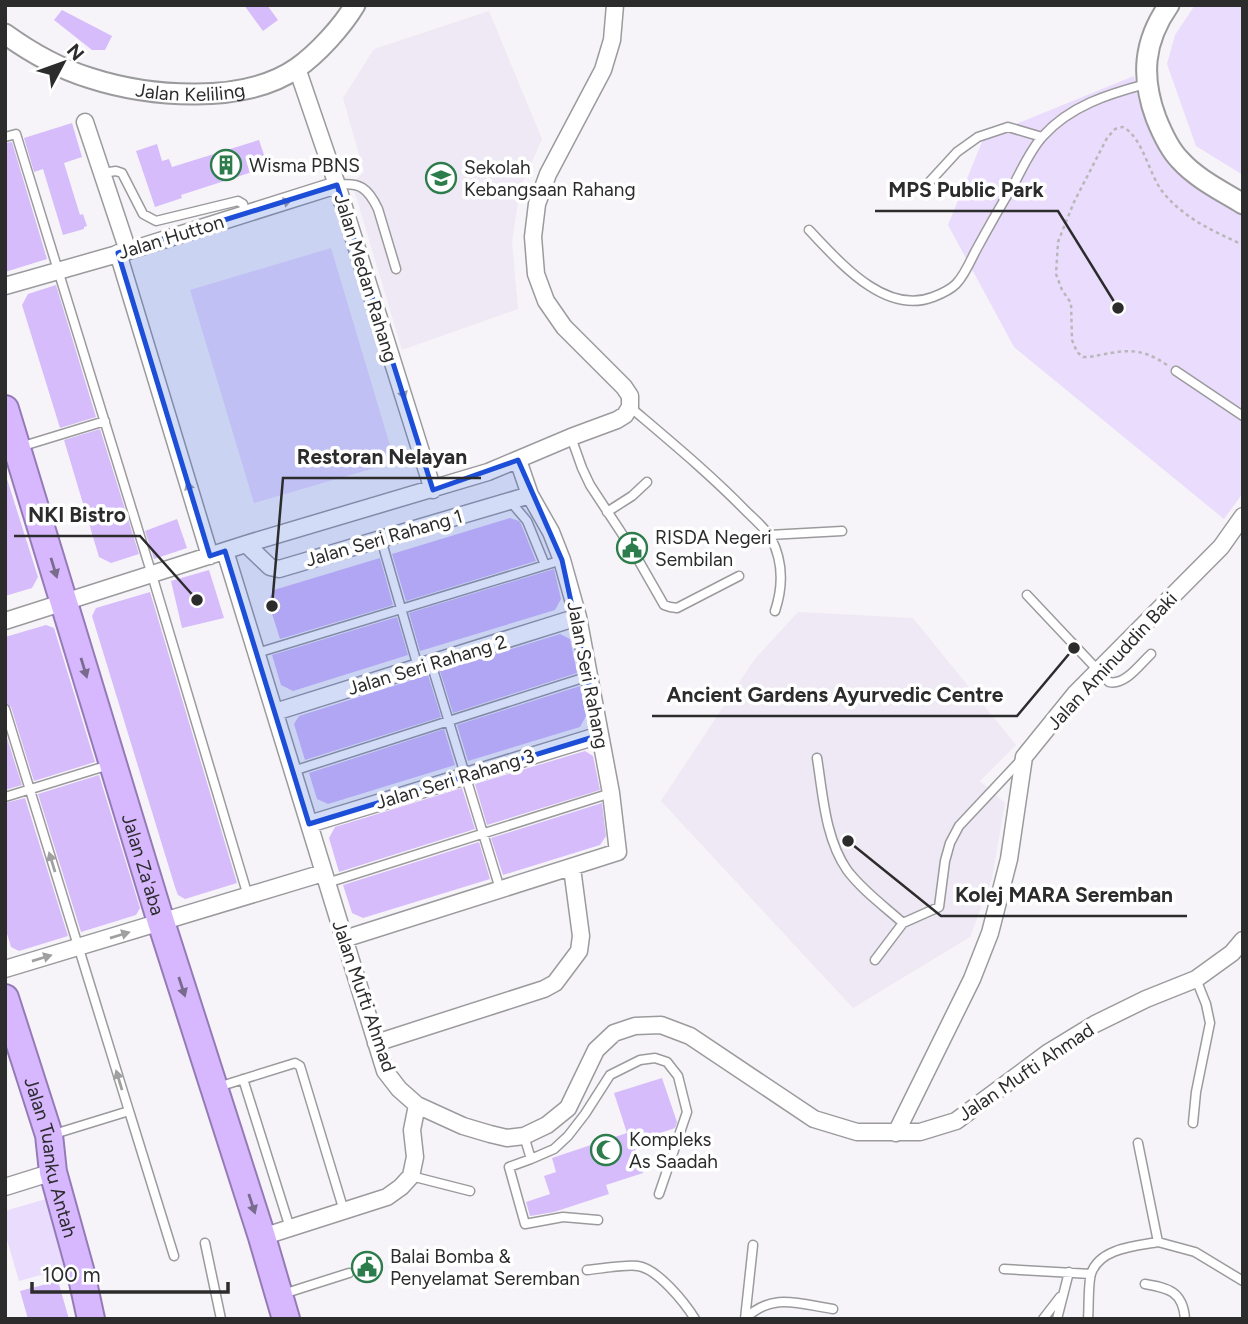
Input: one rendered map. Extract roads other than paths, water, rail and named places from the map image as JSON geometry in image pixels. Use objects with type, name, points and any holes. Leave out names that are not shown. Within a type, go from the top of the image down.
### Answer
[{"type":"highway","name":"Jalan Za'aba","points":[[5,409],[161,922],[284,1307]]},
{"type":"highway","name":"Jalan Tuanku Antah","points":[[5,998],[48,1135],[53,1172],[91,1319]]},
{"type":"highway","points":[[48,1135],[70,1184],[108,1319]]},
{"type":"street","name":"Jalan Keliling","points":[[5,34],[50,61],[89,78],[133,89],[177,94],[217,94],[272,81],[297,68],[333,34],[355,5]]},
{"type":"street","points":[[5,621],[246,544],[488,472],[625,415],[630,407],[630,396],[624,387],[564,327],[546,301],[537,274],[533,237],[537,204],[548,174],[603,70],[612,40],[615,5]]},
{"type":"street","points":[[1169,5],[1156,27],[1146,57],[1146,84],[1161,131],[1181,161],[1243,204]]},
{"type":"street","name":"Jalan Medan Rahang","points":[[297,68],[433,489]]},
{"type":"street","name":"Jalan Mufti Ahmad","points":[[85,122],[218,554],[257,653],[385,1071],[399,1089],[417,1105],[489,1135],[508,1138],[524,1136],[547,1125],[568,1108],[596,1050],[614,1033],[635,1026],[661,1025],[690,1036],[814,1119],[858,1132],[920,1132],[956,1121],[1049,1052],[1095,1024],[1196,979],[1232,953],[1243,940]]},
{"type":"street","name":"Jalan Hutton","points":[[5,286],[337,185]]},
{"type":"street","name":"Jalan Seri Rahang","points":[[518,460],[530,495],[551,531],[562,559],[579,617],[611,793],[618,852],[572,868]]},
{"type":"street","name":"Jalan Seri Rahang 1","points":[[246,544],[270,567],[279,569],[530,495]]},
{"type":"street","name":"Jalan Aminuddin Baki","points":[[1024,757],[1075,694],[1221,547],[1243,516]]},
{"type":"street","name":"Jalan Seri Rahang 2","points":[[275,712],[579,617]]},
{"type":"street","name":"Jalan Seri Rahang 3","points":[[309,824],[600,735]]},
{"type":"street","points":[[895,1133],[972,979],[990,933],[1009,859],[1024,757]]},
{"type":"street","points":[[344,939],[572,868],[581,936],[579,951],[555,982],[544,989],[376,1043]]},
{"type":"street","points":[[5,969],[248,896],[325,878]]},
{"type":"street","points":[[262,1237],[387,1197],[401,1187],[411,1176],[415,1157],[412,1130],[417,1105]]},
{"type":"street","points":[[5,1187],[53,1172]]},
{"type":"lane","points":[[809,230],[843,266],[878,292],[915,301],[943,293],[957,283],[1042,137],[1063,118],[1087,103],[1146,84]]},
{"type":"lane","points":[[923,189],[957,152],[978,137],[1008,127],[1042,137]]},
{"type":"lane","points":[[5,137],[16,134],[248,896]]},
{"type":"lane","points":[[102,173],[116,170],[122,173],[143,215],[156,221],[238,201],[243,204],[247,214]]},
{"type":"lane","points":[[337,185],[352,183],[361,187],[373,200],[396,269]]},
{"type":"lane","points":[[1176,371],[1243,416]]},
{"type":"lane","points":[[630,407],[718,482],[769,535],[777,552],[780,573],[781,593],[775,611]]},
{"type":"lane","points":[[17,448],[105,421]]},
{"type":"lane","points":[[571,437],[582,468],[664,605],[677,608],[739,576]]},
{"type":"lane","points":[[607,512],[632,496],[647,482]]},
{"type":"lane","points":[[510,501],[527,521],[545,565]]},
{"type":"lane","points":[[769,535],[842,531]]},
{"type":"lane","points":[[381,539],[401,610],[449,720],[500,889]]},
{"type":"lane","points":[[257,653],[562,559]]},
{"type":"lane","points":[[1027,595],[1109,682],[1114,684],[1121,681],[1151,654]]},
{"type":"lane","points":[[293,771],[589,676]]},
{"type":"lane","points":[[5,709],[174,1256]]},
{"type":"lane","points":[[875,960],[903,923],[939,907],[945,861],[959,826],[1024,757]]},
{"type":"lane","points":[[817,758],[834,846],[859,884],[903,923]]},
{"type":"lane","points":[[5,797],[113,764]]},
{"type":"lane","points":[[325,878],[483,834],[611,793]]},
{"type":"lane","points":[[1193,1123],[1196,1092],[1210,1023],[1196,979]]},
{"type":"lane","points":[[598,1220],[563,1217],[526,1224],[509,1167],[554,1149],[585,1114],[610,1075],[640,1060],[655,1058],[667,1062],[678,1076],[687,1112],[659,1194]]},
{"type":"lane","points":[[215,1088],[295,1063],[300,1066],[344,1211]]},
{"type":"lane","points":[[243,1079],[290,1228]]},
{"type":"lane","points":[[48,1135],[129,1111]]},
{"type":"lane","points":[[524,1136],[531,1159]]},
{"type":"lane","points":[[1138,1143],[1158,1242]]},
{"type":"lane","points":[[411,1176],[470,1191]]},
{"type":"lane","points":[[205,1242],[221,1319]]},
{"type":"lane","points":[[1088,1319],[1091,1274],[1108,1254],[1122,1248],[1158,1242],[1195,1252],[1243,1281]]},
{"type":"lane","points":[[745,1319],[754,1245]]},
{"type":"lane","points":[[587,1270],[639,1266],[659,1278],[686,1304],[695,1319]]},
{"type":"lane","points":[[1004,1269],[1091,1274]]},
{"type":"lane","points":[[1057,1319],[1069,1272]]},
{"type":"lane","points":[[284,1307],[349,1273]]},
{"type":"lane","points":[[1145,1284],[1167,1287],[1177,1296],[1185,1319]]},
{"type":"lane","points":[[1043,1319],[1064,1292]]},
{"type":"lane","points":[[745,1319],[753,1311],[782,1301],[833,1309]]},
{"type":"place","name":"Wisma PBNS","points":[[226,165]]},
{"type":"place","name":"Sekolah Kebangsaan Rahang","points":[[441,178]]},
{"type":"place","name":"MPS Public Park","points":[[1118,308]]},
{"type":"place","name":"RISDA Negeri Sembilan","points":[[632,548]]},
{"type":"place","name":"NKI Bistro","points":[[197,600]]},
{"type":"place","name":"Restoran Nelayan","points":[[272,606]]},
{"type":"place","name":"Ancient Gardens Ayurvedic Centre","points":[[1074,648]]},
{"type":"place","name":"Kolej MARA Seremban","points":[[848,841]]},
{"type":"place","name":"Kompleks As Saadah","points":[[606,1150]]},
{"type":"place","name":"Balai Bomba & Penyelamat Seremban","points":[[367,1267]]}]
